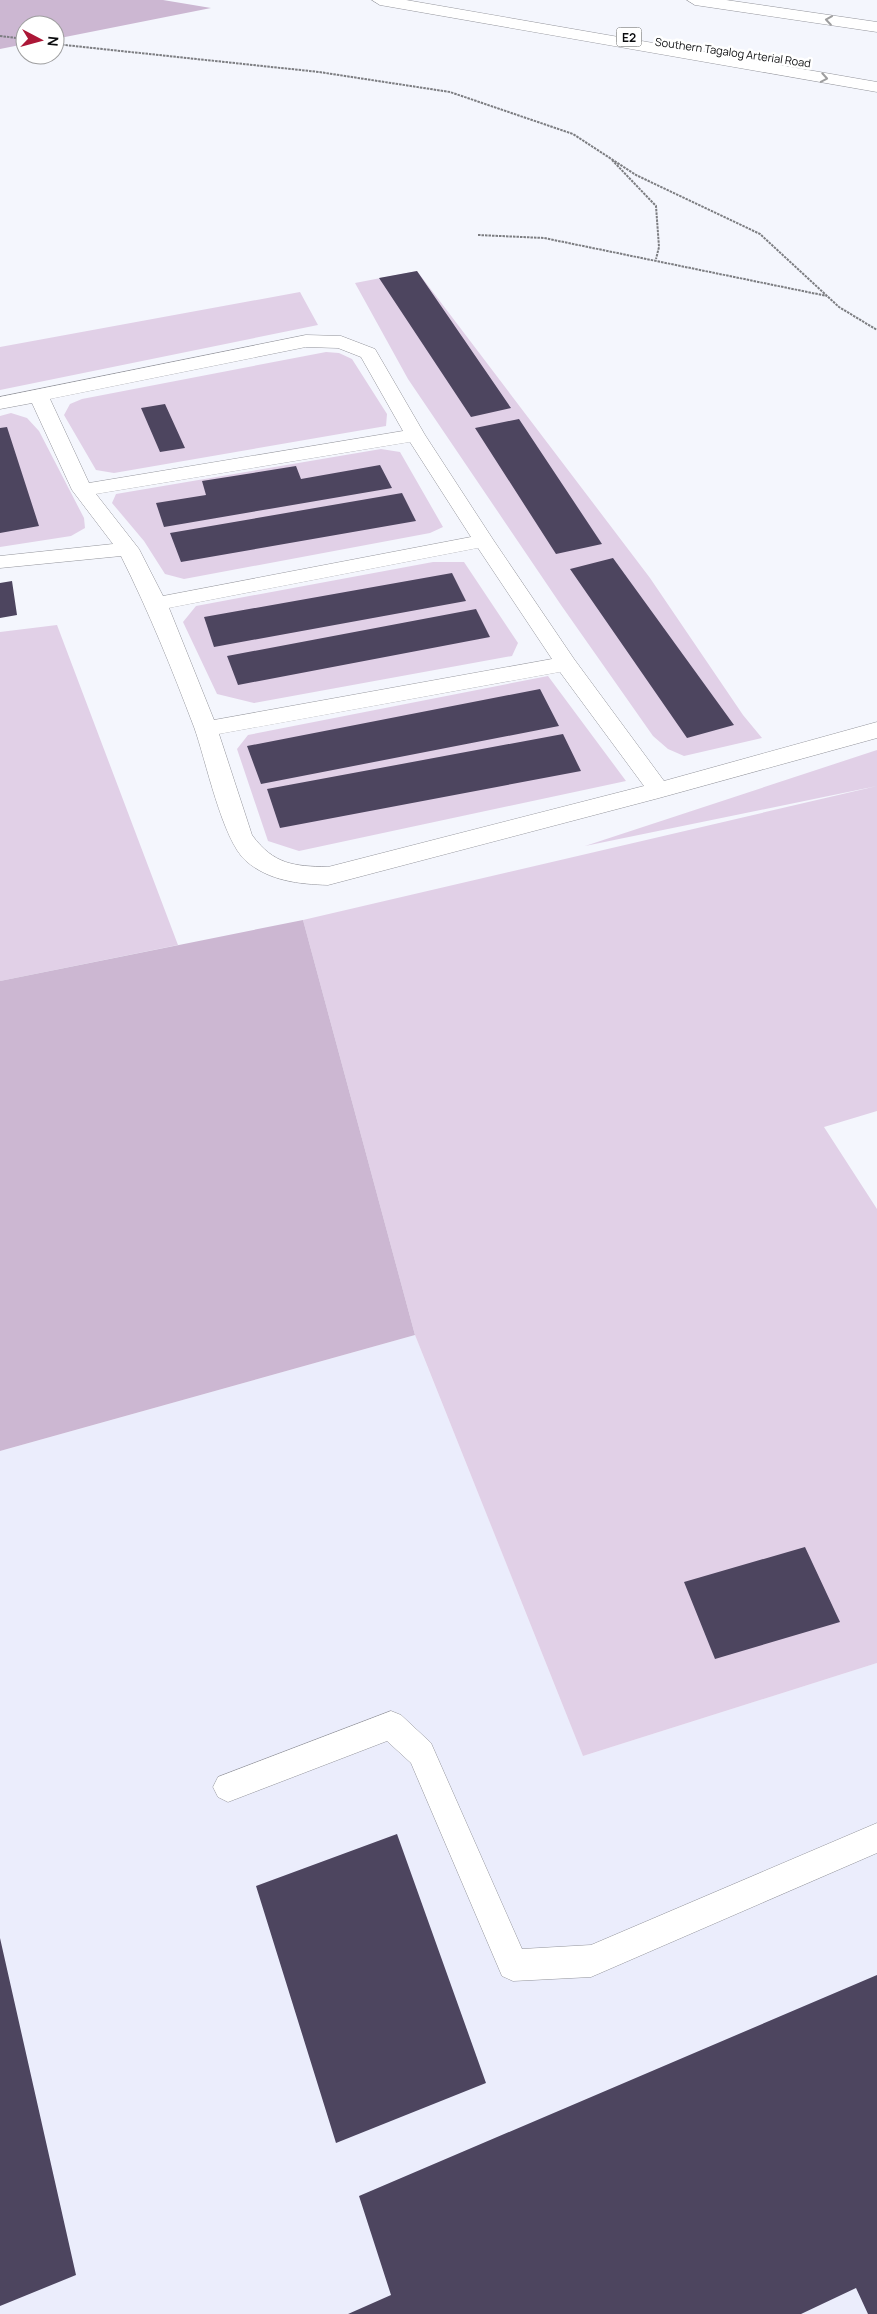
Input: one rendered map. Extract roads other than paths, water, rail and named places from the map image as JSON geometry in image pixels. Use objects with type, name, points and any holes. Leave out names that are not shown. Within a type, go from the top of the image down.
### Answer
[{"type":"main road","name":"Southern Tagalog Arterial Road","points":[[381,0],[877,74]]},
{"type":"main road","points":[[381,0],[877,87]]},
{"type":"main road","points":[[695,0],[877,27]]},
{"type":"main road","points":[[775,0],[849,8]]},
{"type":"main road","points":[[0,403],[306,341],[341,342],[368,353],[414,435],[484,541],[566,664],[659,790]]},
{"type":"main road","points":[[39,396],[82,490],[128,549],[156,604],[206,729],[241,838],[253,854],[271,867],[298,875],[328,876],[659,790],[877,730]]},
{"type":"main road","points":[[82,490],[414,435]]},
{"type":"main road","points":[[156,604],[484,541]]},
{"type":"main road","points":[[0,562],[128,549]]},
{"type":"main road","points":[[206,729],[566,664]]},
{"type":"lane","points":[[228,1787],[390,1725],[421,1753],[513,1965],[591,1961],[877,1838]]}]
